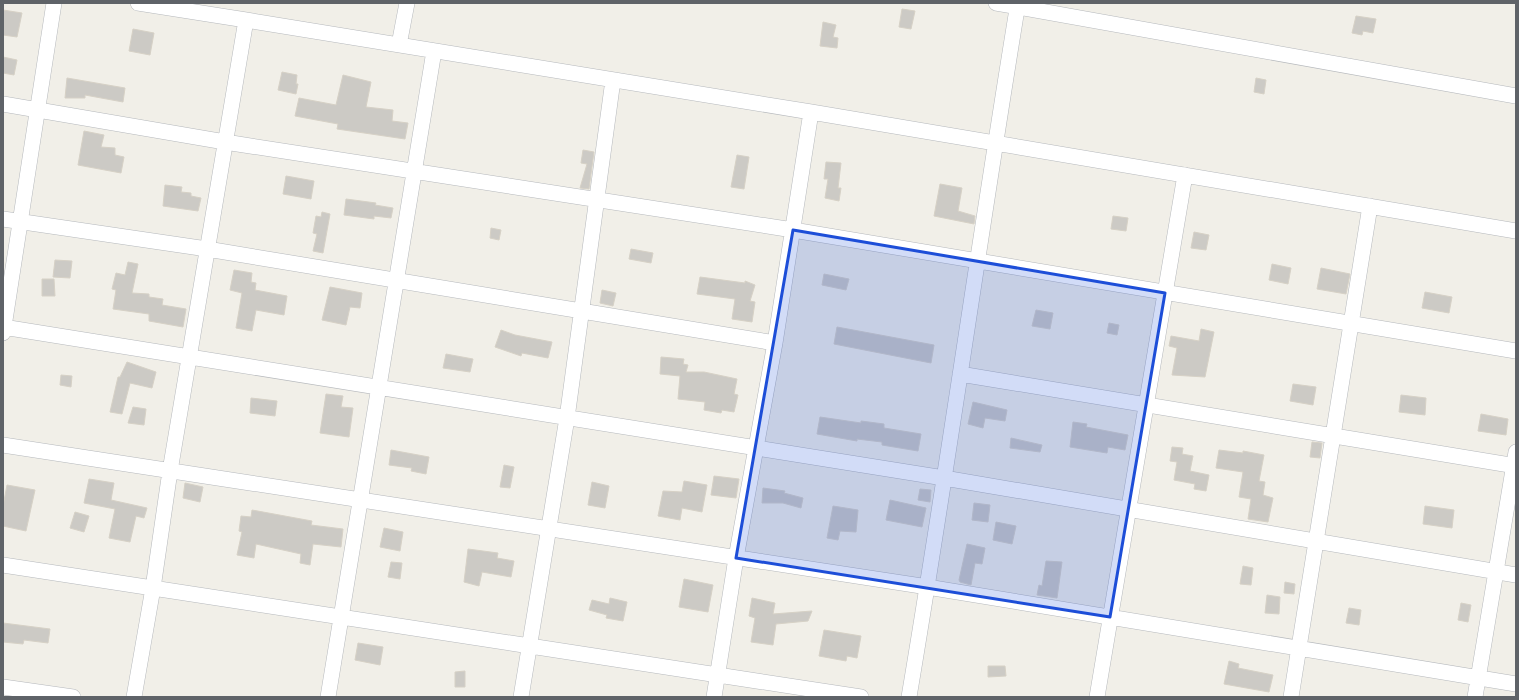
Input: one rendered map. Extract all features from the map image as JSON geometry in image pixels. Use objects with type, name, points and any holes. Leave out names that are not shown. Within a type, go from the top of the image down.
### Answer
[{"type":"street","points":[[54,3],[3,329],[190,355],[756,449],[944,478],[1516,575]]},
{"type":"street","points":[[138,3],[220,10],[246,20],[811,112],[1516,231]]},
{"type":"street","points":[[399,45],[407,3]]},
{"type":"street","points":[[996,3],[1018,5],[1516,96]]},
{"type":"street","points":[[909,697],[928,587],[995,143],[1018,5]]},
{"type":"street","points":[[134,697],[153,588],[170,471],[246,20]]},
{"type":"street","points":[[328,697],[362,500],[396,280],[434,51]]},
{"type":"street","points":[[521,697],[567,418],[613,80]]},
{"type":"street","points":[[3,104],[226,142],[792,230],[1516,351]]},
{"type":"street","points":[[714,697],[736,558],[775,343],[811,112]]},
{"type":"street","points":[[1097,697],[1127,509],[1166,293],[1185,175]]},
{"type":"street","points":[[1291,697],[1370,206]]},
{"type":"street","points":[[3,219],[207,249],[775,343]]},
{"type":"street","points":[[960,374],[1332,436],[1515,461],[1475,697]]},
{"type":"street","points":[[3,445],[548,530],[928,587],[1516,684]]},
{"type":"street","points":[[3,565],[861,697]]},
{"type":"street","points":[[3,687],[73,697]]},
{"type":"highlighted area","points":[[793,230],[1165,293],[1110,617],[736,558]]},
{"type":"building","points":[[902,9],[915,11],[911,29],[899,27]]},
{"type":"building","points":[[3,10],[22,13],[17,37],[3,35]]},
{"type":"building","points":[[1356,16],[1376,19],[1373,33],[1363,31],[1362,35],[1352,33]]},
{"type":"building","points":[[823,22],[836,25],[833,37],[838,38],[837,48],[820,46]]},
{"type":"building","points":[[133,29],[154,33],[150,55],[129,51]]},
{"type":"building","points":[[3,57],[17,60],[14,75],[3,73]]},
{"type":"building","points":[[282,72],[297,75],[296,84],[298,84],[296,94],[278,90]]},
{"type":"building","points":[[343,75],[371,82],[366,107],[393,110],[392,121],[408,123],[405,139],[337,129],[338,124],[295,116],[299,98],[336,105]]},
{"type":"building","points":[[67,78],[125,88],[123,102],[85,95],[85,98],[65,98]]},
{"type":"building","points":[[1256,78],[1266,80],[1264,94],[1254,92]]},
{"type":"building","points":[[84,131],[104,135],[101,147],[115,148],[115,155],[124,157],[121,173],[78,165]]},
{"type":"building","points":[[583,150],[594,152],[589,189],[580,188],[587,164],[581,163]]},
{"type":"building","points":[[737,155],[749,157],[744,189],[731,187]]},
{"type":"building","points":[[826,162],[841,163],[838,188],[841,188],[839,201],[825,198],[828,179],[824,179]]},
{"type":"building","points":[[286,176],[314,181],[311,199],[283,194]]},
{"type":"building","points":[[940,184],[962,188],[958,211],[975,216],[974,224],[934,216]]},
{"type":"building","points":[[165,185],[182,187],[181,192],[191,193],[191,196],[201,198],[198,211],[163,206]]},
{"type":"building","points":[[346,199],[376,203],[375,205],[393,208],[391,218],[374,216],[374,219],[344,215]]},
{"type":"building","points":[[322,212],[330,214],[323,253],[313,251],[317,234],[313,233],[316,216],[321,217]]},
{"type":"building","points":[[1113,216],[1128,218],[1126,231],[1111,229]]},
{"type":"building","points":[[491,228],[501,230],[499,240],[490,238]]},
{"type":"building","points":[[1194,232],[1209,235],[1206,250],[1191,248]]},
{"type":"building","points":[[631,249],[653,253],[651,263],[629,259]]},
{"type":"building","points":[[55,260],[72,261],[70,278],[53,277]]},
{"type":"building","points":[[128,262],[138,264],[132,293],[149,294],[149,297],[163,299],[162,305],[186,309],[183,327],[149,321],[149,314],[113,309],[116,290],[112,289],[116,273],[125,275]]},
{"type":"building","points":[[1272,264],[1291,268],[1288,284],[1269,280]]},
{"type":"building","points":[[1321,268],[1350,274],[1346,294],[1317,289]]},
{"type":"building","points":[[234,270],[252,273],[251,282],[256,283],[255,290],[287,296],[284,315],[256,310],[252,331],[236,328],[242,293],[230,290]]},
{"type":"building","points":[[824,274],[849,279],[846,290],[822,285]]},
{"type":"building","points":[[700,277],[745,283],[745,281],[755,285],[750,301],[755,302],[752,322],[732,319],[735,299],[697,294]]},
{"type":"building","points":[[42,279],[54,279],[55,296],[42,296]]},
{"type":"building","points":[[330,287],[362,293],[360,308],[350,307],[346,325],[322,320]]},
{"type":"building","points":[[602,290],[616,293],[613,306],[600,303]]},
{"type":"building","points":[[1425,292],[1452,297],[1449,313],[1422,308]]},
{"type":"building","points":[[1036,310],[1053,313],[1050,329],[1032,326]]},
{"type":"building","points":[[1109,323],[1119,325],[1117,335],[1107,333]]},
{"type":"building","points":[[837,327],[934,345],[931,363],[834,344]]},
{"type":"building","points":[[1201,329],[1214,332],[1205,377],[1172,375],[1177,348],[1169,346],[1171,336],[1199,341]]},
{"type":"building","points":[[501,330],[515,335],[552,342],[548,358],[522,353],[521,356],[495,347]]},
{"type":"building","points":[[446,354],[473,359],[470,372],[443,368]]},
{"type":"building","points":[[661,357],[684,359],[683,364],[688,365],[686,372],[704,372],[737,379],[734,394],[738,395],[734,412],[722,410],[721,413],[704,410],[705,402],[678,399],[680,376],[660,374]]},
{"type":"building","points":[[127,362],[156,372],[152,388],[130,383],[122,414],[110,412],[118,377],[120,377]]},
{"type":"building","points":[[61,375],[72,376],[71,387],[60,385]]},
{"type":"building","points":[[1293,384],[1316,387],[1313,405],[1290,401]]},
{"type":"building","points":[[326,394],[343,396],[341,407],[353,408],[349,437],[320,433]]},
{"type":"building","points":[[1401,395],[1426,398],[1425,415],[1399,412]]},
{"type":"building","points":[[251,398],[277,401],[275,416],[250,413]]},
{"type":"building","points":[[973,402],[1007,410],[1005,421],[985,418],[983,428],[968,424]]},
{"type":"building","points":[[133,407],[146,409],[144,425],[128,423]]},
{"type":"building","points":[[1481,414],[1508,419],[1506,435],[1478,431]]},
{"type":"building","points":[[820,417],[861,423],[861,421],[884,424],[884,428],[921,434],[918,451],[882,445],[882,442],[857,439],[857,441],[817,434]]},
{"type":"building","points":[[1073,422],[1087,424],[1086,427],[1128,435],[1125,450],[1108,447],[1107,453],[1070,447]]},
{"type":"building","points":[[1011,438],[1042,445],[1040,452],[1010,448]]},
{"type":"building","points":[[1312,442],[1322,443],[1320,458],[1310,457]]},
{"type":"building","points":[[1172,447],[1183,448],[1182,454],[1193,456],[1190,471],[1209,475],[1206,491],[1194,489],[1195,484],[1174,480],[1177,462],[1170,461]]},
{"type":"building","points":[[391,450],[429,457],[426,474],[411,471],[412,468],[389,465]]},
{"type":"building","points":[[1219,450],[1243,453],[1243,451],[1264,455],[1259,481],[1265,482],[1263,495],[1273,498],[1268,522],[1248,519],[1251,499],[1239,497],[1243,472],[1216,468]]},
{"type":"building","points":[[504,465],[514,467],[510,488],[500,487]]},
{"type":"building","points":[[714,476],[739,479],[736,498],[711,495]]},
{"type":"building","points":[[89,479],[114,483],[111,500],[147,508],[144,518],[136,516],[130,542],[109,538],[115,509],[84,503]]},
{"type":"building","points":[[684,481],[707,485],[702,512],[682,508],[680,520],[658,516],[663,491],[682,492]]},
{"type":"building","points":[[592,482],[609,486],[605,508],[588,505]]},
{"type":"building","points":[[185,483],[203,487],[200,502],[183,498]]},
{"type":"building","points":[[7,485],[35,490],[26,531],[3,526],[3,506]]},
{"type":"building","points":[[763,488],[785,491],[784,493],[803,498],[801,508],[783,503],[762,503]]},
{"type":"building","points":[[920,489],[931,490],[930,502],[918,500]]},
{"type":"building","points":[[890,500],[926,508],[922,527],[886,520]]},
{"type":"building","points":[[974,503],[990,505],[988,522],[972,520]]},
{"type":"building","points":[[833,506],[858,510],[856,532],[840,531],[838,540],[827,538]]},
{"type":"building","points":[[1425,506],[1454,510],[1452,528],[1423,524]]},
{"type":"building","points":[[252,510],[312,521],[311,525],[343,529],[341,547],[313,544],[310,565],[300,563],[301,554],[256,544],[254,558],[237,555],[242,532],[239,531],[241,516],[251,517]]},
{"type":"building","points":[[75,512],[89,516],[84,532],[70,528]]},
{"type":"building","points":[[996,522],[1016,526],[1012,544],[993,540]]},
{"type":"building","points":[[384,528],[403,532],[400,551],[380,547]]},
{"type":"building","points":[[967,544],[985,548],[982,564],[975,563],[971,585],[960,582],[959,580]]},
{"type":"building","points":[[468,549],[498,553],[497,558],[514,561],[511,577],[482,572],[479,586],[464,582]]},
{"type":"building","points":[[1046,561],[1062,562],[1057,598],[1037,595],[1039,585],[1042,586]]},
{"type":"building","points":[[391,562],[402,563],[400,579],[388,577]]},
{"type":"building","points":[[1243,566],[1253,568],[1251,585],[1240,584]]},
{"type":"building","points":[[684,579],[713,585],[708,612],[679,607]]},
{"type":"building","points":[[1285,582],[1295,584],[1294,594],[1284,593]]},
{"type":"building","points":[[1267,595],[1280,597],[1279,614],[1265,613]]},
{"type":"building","points":[[610,598],[627,602],[623,621],[606,618],[607,615],[589,610],[592,600],[609,604]]},
{"type":"building","points":[[752,598],[775,603],[773,614],[812,611],[808,621],[776,624],[773,645],[751,642],[755,618],[749,616]]},
{"type":"building","points":[[1461,603],[1471,605],[1468,622],[1458,620]]},
{"type":"building","points":[[1349,608],[1361,610],[1359,625],[1346,623]]},
{"type":"building","points":[[3,623],[50,629],[48,643],[24,640],[23,644],[3,642]]},
{"type":"building","points":[[824,630],[861,636],[857,658],[847,656],[846,661],[819,656]]},
{"type":"building","points":[[358,643],[383,647],[380,665],[355,660]]},
{"type":"building","points":[[1229,661],[1239,664],[1238,668],[1273,675],[1269,692],[1224,684]]},
{"type":"building","points":[[988,666],[1005,666],[1006,676],[988,677]]},
{"type":"building","points":[[465,671],[465,687],[455,687],[455,672]]}]
